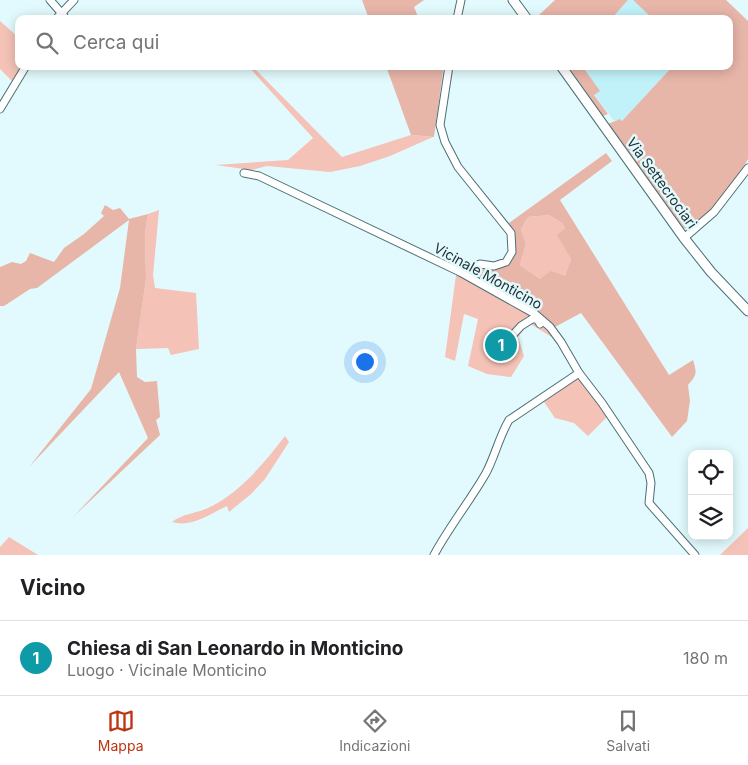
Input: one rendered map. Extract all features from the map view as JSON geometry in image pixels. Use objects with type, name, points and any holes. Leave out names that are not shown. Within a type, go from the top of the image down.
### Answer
[{"type":"main road","points":[[513,0],[524,15]]},
{"type":"main road","name":"Via Settecrociari","points":[[564,70],[684,238],[711,272],[748,311]]},
{"type":"street","points":[[50,0],[59,15]]},
{"type":"street","points":[[61,15],[74,0]]},
{"type":"street","points":[[458,15],[461,0]]},
{"type":"street","points":[[0,109],[24,70]]},
{"type":"street","points":[[448,70],[440,125],[445,142],[458,167],[511,233],[512,252],[506,262],[494,266],[480,264],[460,272]]},
{"type":"street","points":[[684,238],[714,212],[748,168]]},
{"type":"street","name":"Vicinale Monticino","points":[[244,173],[259,176],[460,272],[535,314],[551,328],[579,373],[602,403],[649,473],[651,483],[649,504],[695,555]]},
{"type":"street","points":[[510,338],[521,326],[532,319],[537,319],[543,326],[551,328]]},
{"type":"street","points":[[434,555],[486,472],[502,431],[509,420],[579,373]]},
{"type":"shaded area","points":[[362,0],[424,0],[414,7],[417,15],[368,15]]},
{"type":"shaded area","points":[[555,0],[628,0],[615,15],[539,15]]},
{"type":"shaded area","points":[[628,0],[633,0],[649,15],[615,15]]},
{"type":"shaded area","points":[[633,0],[726,0],[748,21],[748,159],[733,185],[711,210],[688,229],[683,228],[608,124],[620,119],[622,121],[669,70],[733,70],[733,15],[649,15]]},
{"type":"shaded area","points":[[0,21],[15,34],[15,70],[21,70],[14,83],[0,69]]},
{"type":"shaded area","points":[[252,70],[256,70],[342,157],[411,135],[433,137],[390,156],[360,166],[330,172],[267,166],[251,170],[216,165],[288,160],[313,138]]},
{"type":"shaded area","points":[[387,70],[443,70],[434,137],[411,135]]},
{"type":"shaded area","points":[[571,70],[585,70],[600,91],[594,95],[608,114],[603,116]]},
{"type":"shaded area","points":[[585,70],[669,70],[622,121],[620,119],[614,121],[594,94],[599,91]]},
{"type":"shaded area","points":[[606,153],[612,161],[560,200],[669,375],[693,360],[695,374],[688,385],[690,401],[687,421],[672,437],[581,313],[553,328],[464,273],[480,266],[507,265],[513,235],[509,223]],"holes":[[[549,215],[562,223],[565,228],[557,235],[571,259],[565,276],[551,271],[540,279],[520,265],[526,244],[521,229],[528,217]]]},
{"type":"shaded area","points":[[105,205],[113,210],[120,208],[129,219],[148,214],[145,233],[146,279],[136,349],[137,377],[145,382],[157,381],[160,417],[156,420],[160,435],[73,517],[148,438],[119,372],[29,467],[91,389],[120,288],[129,220],[37,288],[30,289],[4,306],[0,306],[0,267],[12,262],[21,264],[26,261],[30,253],[54,262],[64,248],[84,234],[104,216],[101,213]]},
{"type":"shaded area","points":[[159,210],[153,275],[155,288],[196,293],[199,349],[171,355],[168,348],[136,349],[146,279],[145,233],[148,214]]},
{"type":"shaded area","points":[[549,215],[562,223],[565,228],[558,235],[571,259],[565,276],[540,279],[520,265],[526,244],[521,229],[528,217]]},
{"type":"shaded area","points":[[456,275],[483,286],[511,302],[558,341],[529,323],[518,337],[524,356],[511,377],[487,374],[468,366],[478,319],[464,314],[455,361],[445,357]]},
{"type":"shaded area","points":[[578,372],[609,415],[588,436],[574,423],[555,418],[542,399]]},
{"type":"shaded area","points":[[285,436],[289,442],[265,479],[251,494],[229,512],[227,506],[193,522],[172,522],[180,517],[208,508],[241,486],[260,467]]},
{"type":"shaded area","points":[[748,528],[748,555],[720,555]]},
{"type":"shaded area","points":[[9,537],[38,555],[0,555],[0,547]]},
{"type":"place","name":"Chiesa di San Leonardo in Monticino","points":[[501,345]]}]
